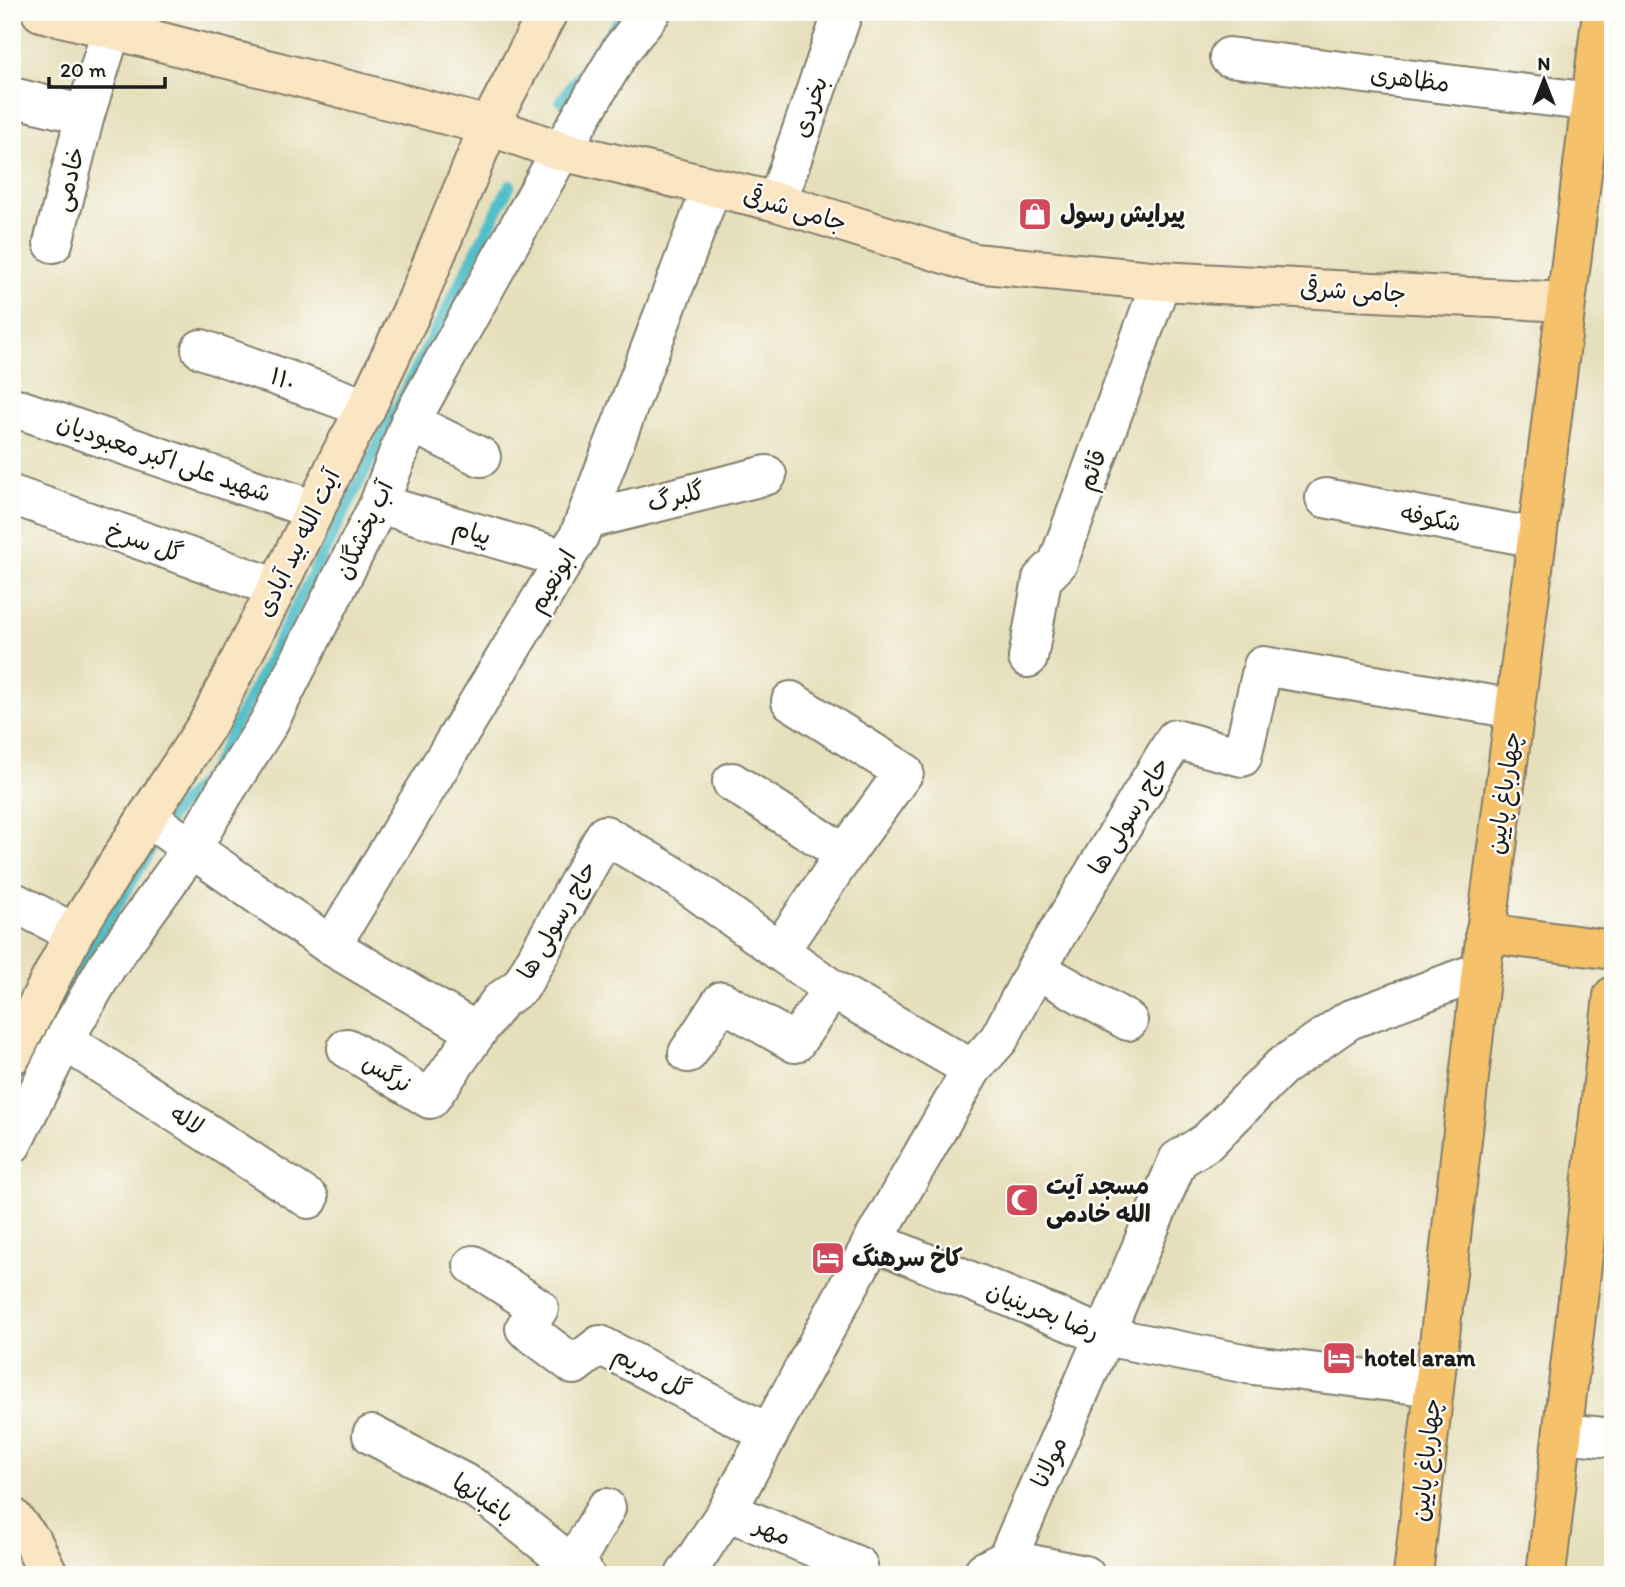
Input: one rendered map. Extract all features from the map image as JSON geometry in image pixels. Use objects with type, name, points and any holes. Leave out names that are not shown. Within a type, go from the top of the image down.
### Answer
[{"type":"main road","name":"چهارباغ پایین","points":[[1413,1575],[1485,933],[1605,19]]},
{"type":"main road","points":[[1485,933],[1613,950]]},
{"type":"main road","points":[[1546,1575],[1613,996]]},
{"type":"street","name":"جامی شرقی","points":[[41,12],[114,20],[489,126],[561,152],[777,202],[974,263],[1160,281],[1566,302]]},
{"type":"street","name":"آیت الله بید آبادی","points":[[12,1055],[74,933],[207,724],[277,589],[417,300],[489,126],[548,12]]},
{"type":"street","name":"آب پخشگان","points":[[12,1144],[64,1040],[107,966],[192,848],[268,724],[379,505],[410,422],[561,152],[621,50],[651,12]]},
{"type":"street","name":"بخردی","points":[[777,202],[843,12]]},
{"type":"street","name":"خادمی","points":[[53,243],[85,115],[114,20]]},
{"type":"street","name":"مظاهری","points":[[1229,57],[1592,102]]},
{"type":"street","name":"خادمی","points":[[12,97],[85,115]]},
{"type":"street","name":"ابونعیم","points":[[331,946],[579,536],[712,187]]},
{"type":"street","name":"قائم","points":[[1028,658],[1042,579],[1058,563],[1160,281]]},
{"type":"street","name":"۱۱۰","points":[[201,349],[366,408]]},
{"type":"street","name":"شهید علی اکبر معبودیان","points":[[13,407],[315,510]]},
{"type":"street","points":[[410,422],[481,457]]},
{"type":"street","name":"گلبرگ","points":[[586,520],[767,475]]},
{"type":"street","name":"گل سرخ","points":[[12,495],[277,589]]},
{"type":"street","name":"شکوفه","points":[[1325,498],[1537,538]]},
{"type":"street","name":"پیام","points":[[379,505],[565,559]]},
{"type":"street","name":"حاج رسولی ها","points":[[873,1241],[972,1069],[999,1040],[1036,970],[1175,738],[1242,757],[1263,666],[1515,709]]},
{"type":"street","points":[[779,951],[904,772],[792,701]]},
{"type":"street","points":[[732,782],[845,854]]},
{"type":"street","points":[[147,817],[331,946],[477,1032]]},
{"type":"street","name":"حاج رسولی ها","points":[[477,1032],[500,1001],[521,986],[605,835],[681,880],[832,989],[972,1069]]},
{"type":"street","points":[[14,902],[74,933]]},
{"type":"street","points":[[1036,970],[1128,1021]]},
{"type":"street","points":[[1104,1336],[1178,1160],[1207,1142],[1281,1068],[1349,1020],[1481,971]]},
{"type":"street","points":[[688,1054],[722,1001],[795,1043],[832,989]]},
{"type":"street","name":"نرگس","points":[[346,1048],[430,1099],[477,1032]]},
{"type":"street","name":"لاله","points":[[64,1040],[309,1199]]},
{"type":"street","points":[[685,1575],[727,1511],[873,1241]]},
{"type":"street","name":"رضا بحرینیان","points":[[873,1241],[1104,1336],[1253,1365],[1434,1387]]},
{"type":"street","name":"گل مریم","points":[[473,1265],[539,1308],[525,1328],[573,1365],[600,1345],[769,1434]]},
{"type":"street","name":"مولانا","points":[[994,1567],[1104,1336]]},
{"type":"street","points":[[1563,1433],[1613,1438]]},
{"type":"street","name":"باغبانها","points":[[372,1435],[478,1490],[579,1570]]},
{"type":"street","points":[[579,1570],[606,1508]]},
{"type":"street","name":"مهر","points":[[727,1511],[858,1566]]},
{"type":"street","points":[[12,1517],[33,1543],[50,1575]]},
{"type":"street","points":[[994,1567],[1085,1575]]},
{"type":"waterway","points":[[561,101],[625,12]]},
{"type":"waterway","points":[[62,997],[172,814],[212,772],[510,185]]},
{"type":"waterway","points":[[12,1101],[50,1022]]},
{"type":"place","name":"پیرایش رسول","points":[[1035,214]]},
{"type":"place","name":"مسجد آیت الله خادمی","points":[[1022,1200]]},
{"type":"place","name":"کاخ سرهنگ","points":[[828,1258]]},
{"type":"place","name":"hotel aram","points":[[1339,1358]]}]
